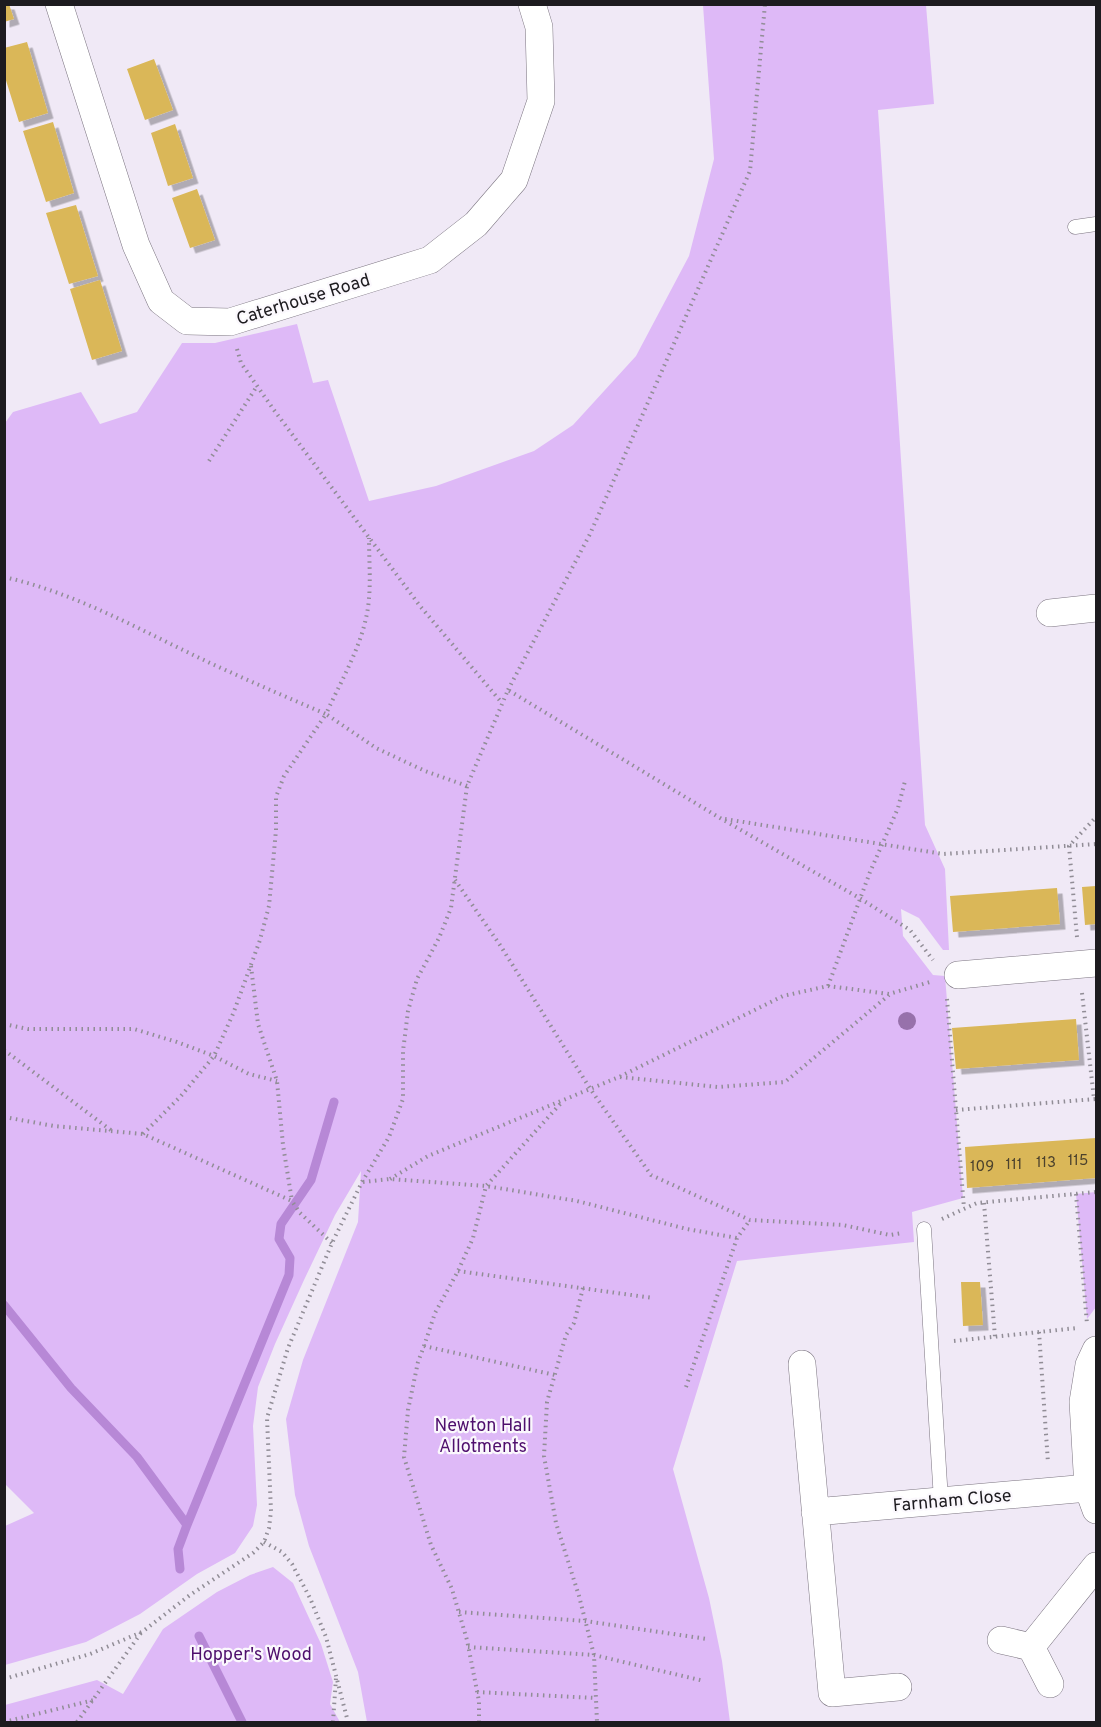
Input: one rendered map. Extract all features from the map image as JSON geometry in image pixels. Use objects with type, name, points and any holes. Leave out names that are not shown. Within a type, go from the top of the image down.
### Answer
[{"type":"street","name":"Caterhouse Road","points":[[59,4],[136,245],[160,301],[188,321],[230,322],[430,260],[476,224],[514,180],[541,101],[539,27],[532,4]]},
{"type":"street","points":[[1050,613],[1096,608]]},
{"type":"street","points":[[945,980],[1096,963]]},
{"type":"street","points":[[1092,1336],[1083,1402],[1092,1499]]},
{"type":"street","points":[[802,1364],[832,1693],[898,1687]]},
{"type":"street","name":"Farnham Close","points":[[815,1512],[1050,1492],[1092,1499]]},
{"type":"street","points":[[1031,1647],[1096,1566]]},
{"type":"street","points":[[1001,1640],[1031,1647],[1050,1684]]},
{"type":"lane","points":[[1075,227],[1096,224]]},
{"type":"lane","points":[[924,1229],[941,1500]]},
{"type":"path","points":[[4,1678],[90,1654],[142,1632],[190,1595],[253,1554],[264,1542],[269,1528],[271,1510],[267,1418],[288,1348],[332,1243],[362,1182],[389,1137],[403,1098],[408,1011],[417,979],[439,938],[451,908],[467,786],[508,690],[590,534],[750,171],[765,4]]},
{"type":"path","points":[[230,322],[241,363],[257,386],[420,606],[502,703]]},
{"type":"path","points":[[209,461],[257,386]]},
{"type":"path","points":[[143,1134],[181,1096],[214,1056],[233,1014],[260,940],[268,906],[276,830],[276,797],[285,776],[326,714],[350,663],[366,618],[369,538]]},
{"type":"path","points":[[4,577],[22,581],[113,615],[208,662],[326,714],[376,748],[425,771],[467,786]]},
{"type":"path","points":[[508,690],[910,930],[945,980],[964,1208]]},
{"type":"path","points":[[828,986],[898,807],[905,781]]},
{"type":"path","points":[[1069,846],[1096,817]]},
{"type":"path","points":[[720,818],[943,854],[1096,844]]},
{"type":"path","points":[[454,879],[500,945],[591,1090],[651,1175],[750,1220],[843,1225],[890,1235],[924,1229],[964,1208],[984,1203],[1096,1192]]},
{"type":"path","points":[[251,965],[258,1024],[277,1081],[283,1145],[292,1201],[300,1213],[332,1243]]},
{"type":"path","points":[[390,1179],[428,1156],[620,1077],[783,996],[828,986],[889,994],[945,980]]},
{"type":"path","points":[[620,1077],[718,1087],[785,1082],[889,994]]},
{"type":"path","points":[[4,1024],[28,1029],[134,1029],[214,1056],[249,1074],[277,1081]]},
{"type":"path","points":[[4,1050],[112,1131]]},
{"type":"path","points":[[956,1110],[1096,1099]]},
{"type":"path","points":[[479,1722],[477,1692],[459,1612],[452,1589],[431,1545],[404,1457],[408,1410],[418,1362],[435,1313],[473,1238],[486,1186],[562,1102]]},
{"type":"path","points":[[4,1117],[54,1126],[143,1134],[292,1201]]},
{"type":"path","points":[[362,1182],[390,1179],[486,1186],[577,1201],[687,1229],[737,1238]]},
{"type":"path","points":[[932,1343],[1039,1332],[1092,1336],[1076,1194]]},
{"type":"path","points":[[984,1203],[995,1336]]},
{"type":"path","points":[[686,1387],[737,1238],[750,1220]]},
{"type":"path","points":[[458,1271],[653,1298]]},
{"type":"path","points":[[583,1288],[574,1323],[566,1335],[547,1402],[544,1456],[556,1523],[594,1655],[597,1722]]},
{"type":"path","points":[[1039,1332],[1050,1492]]},
{"type":"path","points":[[424,1346],[555,1375]]},
{"type":"path","points":[[264,1542],[282,1552],[292,1564],[310,1598],[326,1637],[348,1722]]},
{"type":"path","points":[[459,1612],[585,1621],[707,1639]]},
{"type":"path","points":[[77,1722],[142,1632]]},
{"type":"path","points":[[468,1647],[594,1655],[704,1682]]},
{"type":"path","points":[[333,1722],[336,1675]]},
{"type":"path","points":[[477,1692],[595,1698]]},
{"type":"path","points":[[4,1722],[95,1699]]},
{"type":"green space","name":"Newton Hall Allotments","points":[[703,5],[926,5],[934,104],[878,110],[925,825],[945,869],[949,950],[943,950],[919,918],[901,909],[903,936],[933,975],[945,976],[963,1198],[912,1212],[914,1242],[737,1261],[673,1469],[709,1598],[722,1661],[730,1722],[367,1722],[358,1672],[309,1546],[295,1495],[286,1419],[303,1360],[358,1222],[361,1171],[335,1215],[304,1280],[258,1387],[253,1426],[257,1505],[253,1526],[235,1553],[197,1574],[140,1614],[86,1642],[5,1665],[5,1526],[34,1513],[5,1484],[5,423],[13,412],[81,392],[100,424],[137,412],[182,343],[215,343],[297,324],[313,383],[328,380],[369,501],[436,486],[534,451],[573,425],[636,356],[689,256],[714,159]]},
{"type":"green space","points":[[1096,1192],[1096,1307],[1087,1319],[1076,1194]]},
{"type":"green space","name":"Hopper's Wood","points":[[273,1567],[293,1583],[321,1644],[333,1682],[330,1704],[340,1722],[5,1722],[5,1705],[97,1680],[123,1694],[163,1629],[217,1592],[250,1575]]},
{"type":"building","points":[[4,4],[9,4],[14,19],[4,22]]},
{"type":"building","points":[[27,42],[48,113],[19,122],[4,74],[4,48]]},
{"type":"building","points":[[154,59],[173,110],[145,120],[127,69]]},
{"type":"building","points":[[53,122],[74,193],[46,202],[23,131]]},
{"type":"building","points":[[175,124],[193,178],[168,186],[151,133]]},
{"type":"building","points":[[197,189],[215,240],[190,248],[172,198]]},
{"type":"building","points":[[76,205],[98,276],[69,284],[46,213]]},
{"type":"building","points":[[100,280],[122,351],[92,360],[70,289]]},
{"type":"building","points":[[1096,886],[1096,924],[1085,925],[1082,887]]},
{"type":"building","points":[[1057,888],[1060,924],[953,932],[950,896]]},
{"type":"building","points":[[1076,1019],[1079,1060],[956,1069],[952,1028]]},
{"type":"building","points":[[1096,1138],[1096,1178],[967,1188],[965,1147]]},
{"type":"building","points":[[961,1282],[980,1282],[983,1325],[963,1326]]},
{"type":"waterway","points":[[187,1525],[289,1275],[290,1258],[279,1239],[281,1224],[311,1180],[334,1102]]},
{"type":"waterway","points":[[4,1305],[71,1388],[137,1457],[187,1525],[178,1549],[180,1569]]},
{"type":"waterway","points":[[199,1636],[242,1722]]}]
